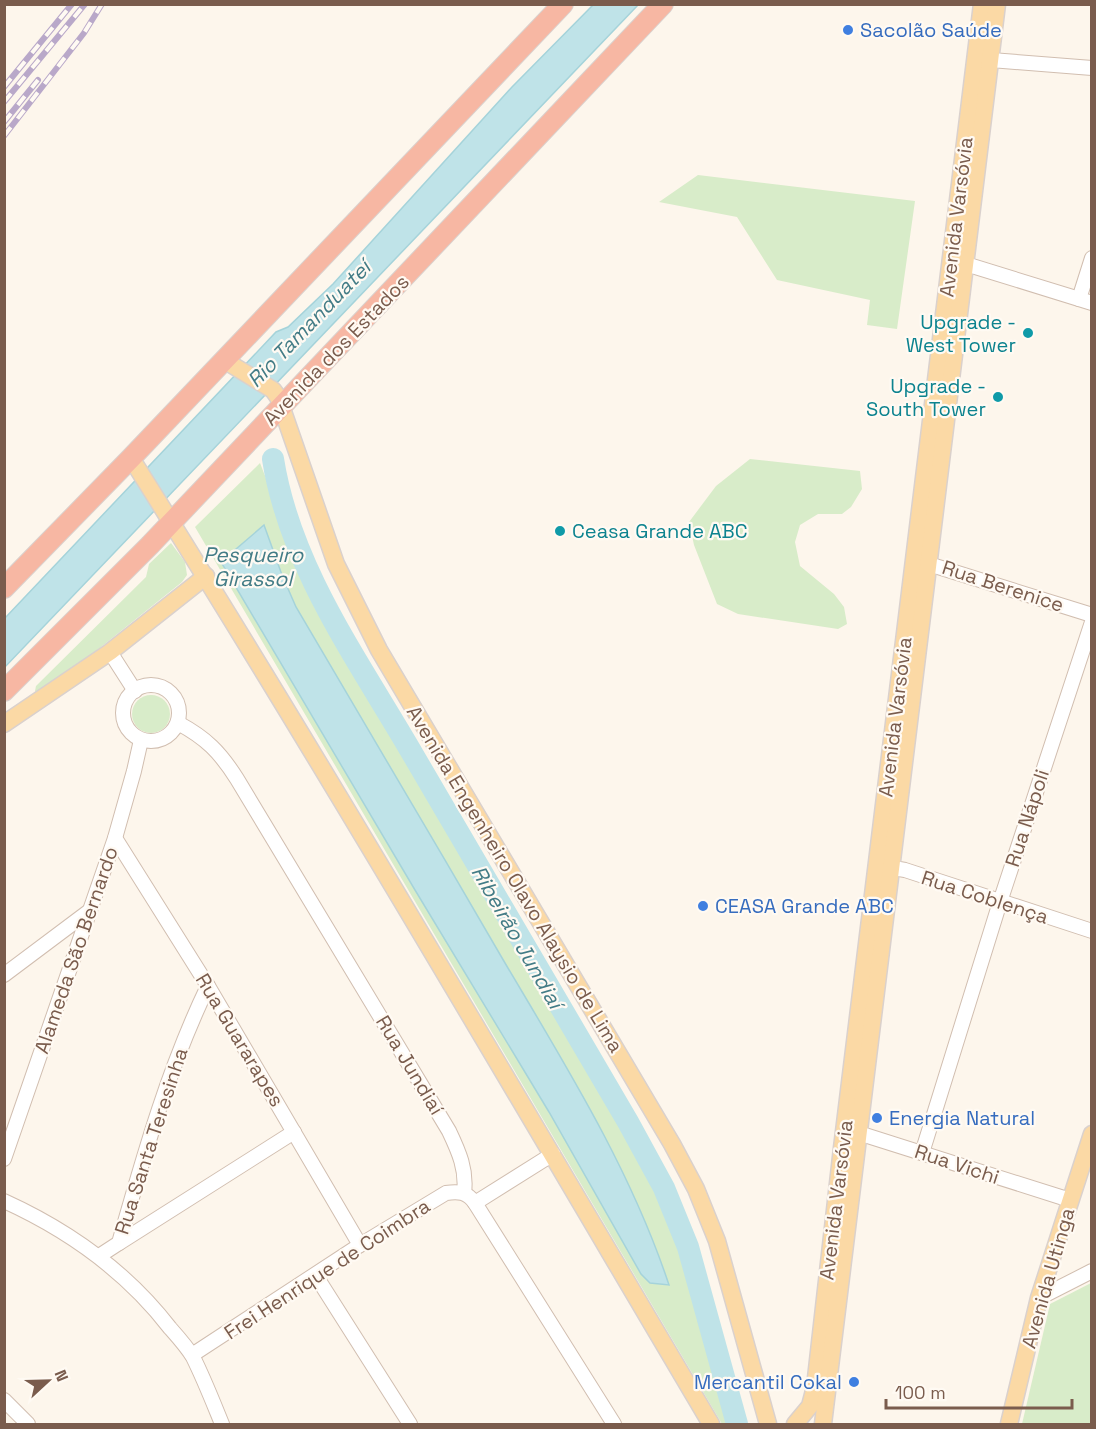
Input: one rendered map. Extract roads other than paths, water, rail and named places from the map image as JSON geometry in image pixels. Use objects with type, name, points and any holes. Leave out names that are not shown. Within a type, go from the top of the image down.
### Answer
[{"type":"highway","points":[[4,588],[136,464],[232,364],[563,4]]},
{"type":"highway","name":"Avenida dos Estados","points":[[4,692],[167,514],[278,398],[663,4]]},
{"type":"main road","name":"Avenida Varsóvia","points":[[958,261],[974,70],[982,4]]},
{"type":"main road","name":"Avenida Varsóvia","points":[[795,1425],[810,1406],[813,1398],[885,866],[958,261],[997,4]]},
{"type":"main road","points":[[232,364],[278,398]]},
{"type":"main road","name":"Avenida Engenheiro Olavo Alaysio de Lima","points":[[278,398],[336,564],[380,650],[666,1133],[696,1189],[717,1241],[768,1425]]},
{"type":"main road","points":[[136,464],[206,576],[553,1154],[711,1425]]},
{"type":"main road","points":[[4,724],[110,652],[206,576]]},
{"type":"main road","name":"Avenida Varsóvia","points":[[824,1425],[851,1130]]},
{"type":"main road","name":"Avenida Utinga","points":[[1009,1425],[1038,1298],[1092,1134]]},
{"type":"street","points":[[974,70],[990,60],[1092,68]]},
{"type":"street","points":[[958,261],[1085,301],[1092,258]]},
{"type":"street","name":"Rua Berenice","points":[[921,561],[1092,615]]},
{"type":"street","name":"Rua Nápoli","points":[[922,1153],[1000,902],[1092,622]]},
{"type":"street","points":[[110,652],[135,691]]},
{"type":"street","points":[[149,686],[164,689],[176,700],[178,723],[167,737],[158,741],[141,740],[128,729],[123,712],[124,704],[135,691],[149,686]]},
{"type":"street","name":"Rua Jundiaí","points":[[178,723],[195,732],[213,746],[237,779],[450,1131],[463,1162],[464,1193]]},
{"type":"street","name":"Alameda São Bernardo","points":[[4,1159],[115,838],[141,740]]},
{"type":"street","name":"Rua Guararapes","points":[[115,838],[208,986],[360,1245]]},
{"type":"street","name":"Rua Coblença","points":[[885,866],[1092,931]]},
{"type":"street","points":[[4,975],[88,912]]},
{"type":"street","name":"Rua Santa Teresinha","points":[[99,1256],[119,1243],[154,1119],[188,1027],[208,986]]},
{"type":"street","name":"Rua Vichi","points":[[851,1130],[1070,1200]]},
{"type":"street","points":[[119,1243],[294,1132]]},
{"type":"street","points":[[475,1203],[553,1154]]},
{"type":"street","name":"Frei Henrique de Coimbra","points":[[192,1355],[360,1245],[446,1193],[455,1191],[464,1193]]},
{"type":"street","points":[[464,1193],[475,1203],[614,1425]]},
{"type":"street","points":[[4,1201],[32,1213],[117,1270],[161,1316],[192,1355],[222,1425]]},
{"type":"street","points":[[1038,1298],[1092,1271]]},
{"type":"street","points":[[316,1275],[410,1425]]},
{"type":"street","points":[[4,1400],[28,1425]]},
{"type":"water","name":"Rio Tamanduateí","points":[[593,5],[638,5],[5,667],[5,618],[276,332],[288,327],[333,284],[512,87]]},
{"type":"water","name":"Pesqueiro Girassol","points":[[264,525],[296,607],[596,1120],[636,1201],[669,1285],[650,1283],[641,1274],[549,1112],[221,562]]},
{"type":"waterway","name":"Ribeirão Jundiaí","points":[[273,459],[294,537],[329,612],[628,1122],[664,1188],[688,1247],[737,1424]]},
{"type":"railway","points":[[4,87],[72,4]]},
{"type":"railway","points":[[4,102],[85,4]]},
{"type":"railway","points":[[4,136],[84,33],[102,4]]},
{"type":"railway","points":[[4,122],[38,80]]},
{"type":"place","name":"Sacolão Saúde","points":[[848,30]]},
{"type":"place","name":"Upgrade - West Tower","points":[[1028,333]]},
{"type":"place","name":"Upgrade - South Tower","points":[[998,397]]},
{"type":"place","name":"Ceasa Grande ABC","points":[[560,531]]},
{"type":"place","name":"CEASA Grande ABC","points":[[703,906]]},
{"type":"place","name":"Energia Natural","points":[[877,1118]]},
{"type":"place","name":"Mercantil Cokal","points":[[854,1382]]}]
